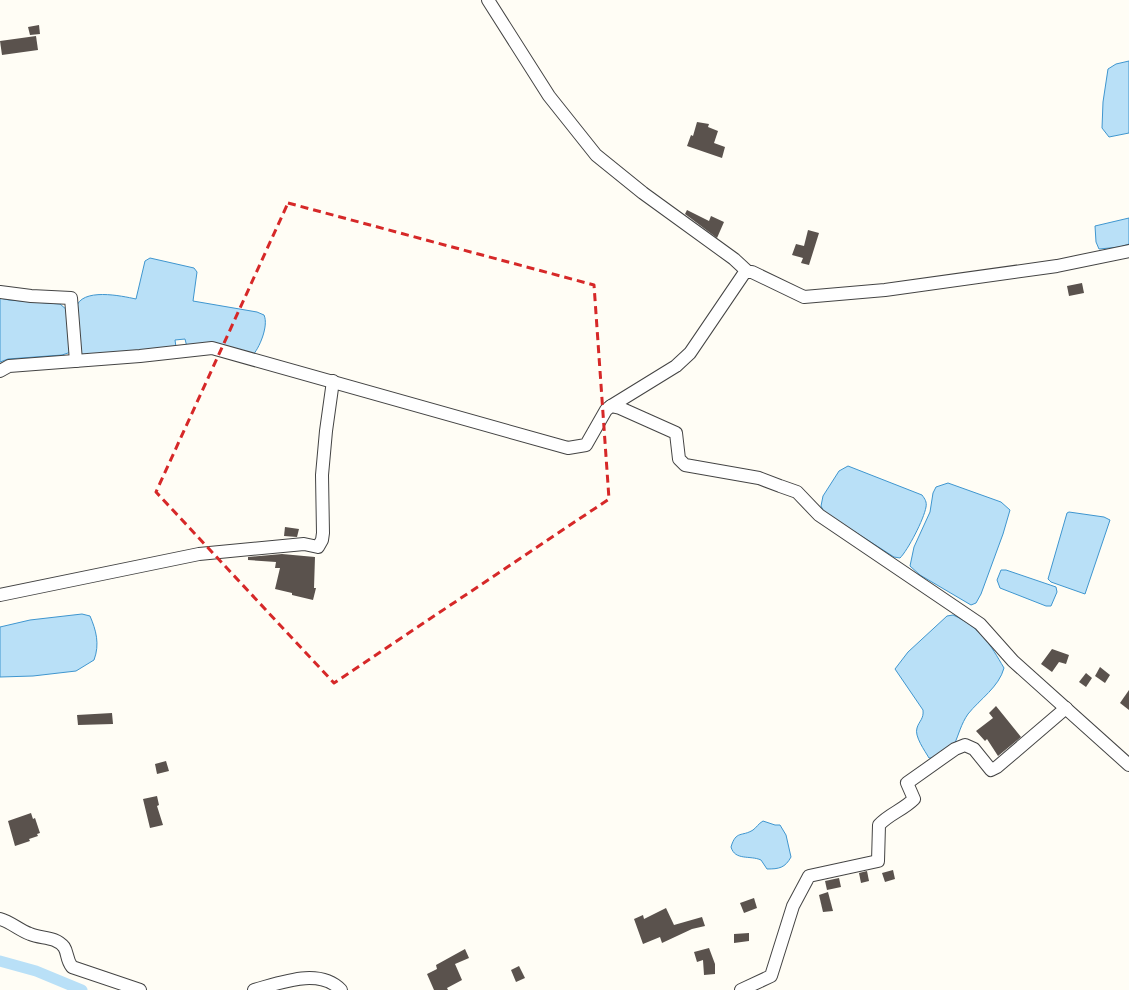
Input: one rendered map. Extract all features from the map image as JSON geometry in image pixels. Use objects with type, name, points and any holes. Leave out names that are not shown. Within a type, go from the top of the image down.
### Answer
[{"type":"street","points":[[488,0],[549,96],[596,155],[643,193],[734,259],[748,272],[752,272],[804,297],[885,290],[1057,266],[1129,251]]},
{"type":"street","points":[[0,371],[9,366],[212,348],[568,448],[586,445],[606,410],[676,366],[690,353],[737,283],[745,272],[748,272]]},
{"type":"street","points":[[0,292],[31,296],[71,298],[76,361]]},
{"type":"street","points":[[0,595],[199,554],[304,544],[318,547],[322,540],[323,533],[322,475],[333,381]]},
{"type":"street","points":[[611,406],[620,408],[676,433],[679,459],[685,465],[759,478],[797,492],[819,515],[980,624],[1013,661],[1129,765]]},
{"type":"street","points":[[741,990],[771,976],[793,906],[809,876],[878,861],[879,825],[885,818],[905,808],[914,799],[908,783],[955,749],[965,745],[974,749],[991,770],[997,767],[1066,708]]},
{"type":"street","points":[[0,919],[9,921],[17,928],[31,935],[56,940],[64,947],[67,960],[72,967],[140,990]]},
{"type":"street","points":[[254,990],[299,978],[323,980],[335,984],[341,990]]},
{"type":"highlighted area","points":[[288,203],[594,285],[609,499],[334,683],[156,492]]},
{"type":"water","points":[[1129,61],[1129,133],[1109,137],[1102,128],[1103,102],[1108,69],[1116,64]]},
{"type":"water","points":[[1129,218],[1129,244],[1120,247],[1099,249],[1096,242],[1095,226]]},
{"type":"water","points":[[150,258],[194,268],[197,272],[193,301],[257,312],[264,315],[264,331],[255,353],[252,356],[187,347],[185,339],[175,340],[176,347],[84,356],[80,352],[76,323],[76,308],[79,301],[86,297],[103,294],[136,299],[145,261]]},
{"type":"water","points":[[0,298],[60,304],[67,310],[71,352],[62,355],[8,359],[0,362]]},
{"type":"water","points":[[848,466],[922,495],[925,499],[925,512],[911,542],[900,558],[894,557],[824,512],[821,506],[823,496],[839,471]]},
{"type":"water","points":[[948,483],[1001,502],[1010,510],[1003,534],[981,594],[976,603],[971,605],[920,575],[910,566],[914,547],[930,512],[933,493],[936,487]]},
{"type":"water","points":[[1069,512],[1104,517],[1110,520],[1085,594],[1051,582],[1048,579],[1067,513]]},
{"type":"water","points":[[1001,570],[1006,570],[1056,587],[1057,592],[1051,606],[1046,606],[1000,588],[997,580]]},
{"type":"water","points":[[82,614],[90,616],[94,627],[97,648],[94,660],[76,671],[33,676],[0,677],[0,627],[30,620]]},
{"type":"water","points":[[953,615],[970,625],[983,637],[994,651],[1004,668],[1002,675],[994,687],[968,714],[954,745],[933,758],[929,758],[920,743],[916,731],[923,716],[923,710],[895,669],[908,652],[947,616]]},
{"type":"water","points":[[763,821],[780,825],[786,835],[791,857],[784,866],[775,869],[767,869],[761,860],[739,856],[731,847],[737,836],[753,830]]},
{"type":"building","points":[[39,25],[40,34],[30,35],[28,27]]},
{"type":"building","points":[[36,36],[38,50],[2,55],[0,41]]},
{"type":"building","points":[[697,122],[709,124],[708,127],[718,131],[714,143],[725,147],[722,158],[687,146],[691,135],[693,136]]},
{"type":"building","points":[[687,210],[709,221],[711,216],[724,222],[717,238],[685,214]]},
{"type":"building","points":[[808,230],[819,233],[809,265],[801,263],[803,258],[792,255],[796,244],[804,246]]},
{"type":"building","points":[[1082,283],[1084,293],[1069,296],[1067,286]]},
{"type":"building","points":[[285,527],[299,529],[297,537],[284,536]]},
{"type":"building","points":[[282,554],[315,557],[314,588],[316,588],[313,600],[275,589],[280,568],[275,568],[276,562],[248,560],[248,557]]},
{"type":"building","points":[[1052,649],[1069,655],[1066,664],[1059,662],[1052,672],[1041,664]]},
{"type":"building","points":[[1100,667],[1110,675],[1105,683],[1095,676]]},
{"type":"building","points":[[1086,673],[1092,678],[1086,687],[1079,682]]},
{"type":"building","points":[[1129,690],[1129,710],[1120,703]]},
{"type":"building","points":[[996,706],[1021,737],[998,756],[987,739],[985,741],[976,731],[993,718],[989,713]]},
{"type":"building","points":[[112,713],[113,724],[78,725],[77,715]]},
{"type":"building","points":[[166,761],[169,771],[157,774],[155,764]]},
{"type":"building","points":[[157,796],[159,805],[157,806],[163,825],[150,828],[143,799]]},
{"type":"building","points":[[31,813],[33,819],[35,818],[40,833],[37,834],[38,836],[29,839],[30,841],[15,846],[8,821]]},
{"type":"building","points":[[893,870],[895,879],[885,882],[882,873]]},
{"type":"building","points":[[867,871],[869,881],[861,883],[859,873]]},
{"type":"building","points":[[839,878],[841,887],[827,890],[825,881]]},
{"type":"building","points":[[828,892],[833,911],[823,912],[819,895]]},
{"type":"building","points":[[754,898],[757,908],[744,913],[740,903]]},
{"type":"building","points":[[666,908],[674,925],[702,917],[705,926],[692,929],[662,943],[660,937],[643,944],[634,919],[643,915],[644,919]]},
{"type":"building","points":[[749,933],[749,941],[734,943],[734,934]]},
{"type":"building","points":[[709,948],[715,964],[715,974],[704,975],[703,960],[697,962],[694,952]]},
{"type":"building","points":[[465,949],[469,958],[455,964],[462,980],[447,988],[448,990],[434,990],[427,974],[437,969],[436,965]]},
{"type":"building","points":[[519,966],[525,978],[516,982],[511,970]]},
{"type":"waterway","points":[[0,961],[36,971],[82,990]]}]
